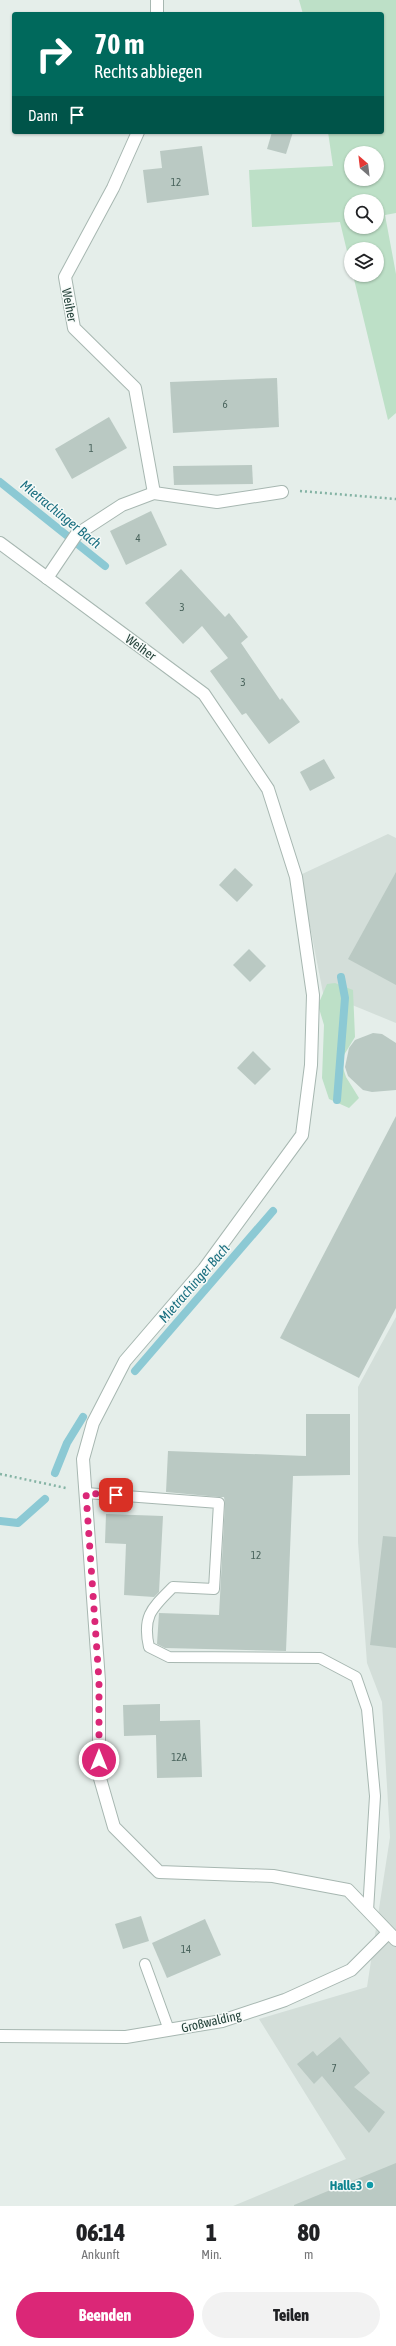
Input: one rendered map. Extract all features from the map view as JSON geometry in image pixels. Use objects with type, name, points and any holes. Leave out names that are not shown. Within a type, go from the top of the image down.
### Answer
[{"type":"street","points":[[157,0],[157,12]]},
{"type":"street","name":"Weiher","points":[[137,134],[113,188],[65,277],[74,328],[135,388],[154,493]]},
{"type":"street","points":[[46,578],[76,534],[122,504],[154,493],[217,502],[282,492]]},
{"type":"street","name":"Weiher","points":[[0,543],[204,694],[268,789],[296,877],[312,995],[311,1066],[302,1135],[204,1269],[125,1361],[93,1424],[83,1459],[99,1681],[99,1775],[114,1827],[158,1872],[273,1876],[348,1890],[392,1936]]},
{"type":"street","name":"Großwalding","points":[[0,2036],[126,2037],[222,2021],[285,2000],[351,1970],[392,1936]]},
{"type":"lane","points":[[86,1493],[219,1504],[214,1589],[173,1588],[152,1607],[145,1630],[149,1647],[169,1657],[320,1658],[356,1676],[367,1709],[374,1796],[368,1911]]},
{"type":"lane","points":[[145,1964],[169,2030]]},
{"type":"path","points":[[282,492],[310,490],[396,500]]},
{"type":"path","points":[[0,1474],[86,1493]]},
{"type":"shaded area","points":[[388,834],[396,838],[396,1023],[323,993],[300,875]]},
{"type":"shaded area","points":[[396,1317],[396,2206],[233,2206],[346,2159],[259,2019],[367,1987],[390,1837],[382,1702],[367,1663],[358,1542],[358,1387]]},
{"type":"green space","points":[[299,0],[396,0],[396,213],[385,215],[396,274],[396,413],[388,420],[355,282],[384,282],[384,242],[345,242],[340,222],[252,227],[249,170],[333,166],[328,134],[384,134],[384,12],[302,12]]},
{"type":"green space","points":[[335,983],[353,990],[355,1037],[344,1055],[343,1068],[346,1077],[359,1098],[349,1108],[329,1099],[322,1078],[324,1025],[318,1005],[327,984]]},
{"type":"building","points":[[271,134],[292,134],[286,154],[267,149]]},
{"type":"building","points":[[202,146],[209,195],[147,203],[143,170],[162,168],[160,151]]},
{"type":"building","points":[[277,378],[279,427],[173,433],[170,382]]},
{"type":"building","points":[[109,417],[127,448],[72,479],[55,449]]},
{"type":"building","points":[[252,465],[253,484],[174,485],[173,466]]},
{"type":"building","points":[[151,511],[167,545],[126,565],[110,531]]},
{"type":"building","points":[[181,569],[225,617],[229,613],[248,637],[241,643],[280,700],[282,698],[300,722],[269,744],[246,713],[242,715],[210,671],[228,658],[202,626],[183,644],[145,603]]},
{"type":"building","points":[[324,759],[335,778],[310,791],[300,772]]},
{"type":"building","points":[[235,868],[253,885],[237,902],[219,885]]},
{"type":"building","points":[[396,872],[396,985],[348,959]]},
{"type":"building","points":[[249,949],[266,966],[250,982],[233,965]]},
{"type":"building","points":[[373,1033],[382,1034],[396,1043],[396,1090],[372,1092],[363,1090],[348,1076],[345,1067],[349,1048],[355,1040]]},
{"type":"building","points":[[253,1051],[271,1069],[255,1085],[237,1068]]},
{"type":"building","points":[[396,1116],[396,1308],[359,1378],[280,1338]]},
{"type":"building","points":[[306,1414],[350,1414],[350,1475],[293,1476],[286,1651],[165,1648],[157,1644],[159,1613],[219,1615],[225,1503],[224,1497],[166,1492],[168,1451],[306,1456]]},
{"type":"building","points":[[106,1514],[163,1516],[159,1592],[154,1597],[124,1595],[126,1544],[105,1543]]},
{"type":"building","points":[[383,1536],[396,1537],[396,1648],[370,1645]]},
{"type":"building","points":[[160,1704],[160,1721],[200,1720],[202,1777],[157,1778],[156,1735],[124,1736],[123,1705]]},
{"type":"building","points":[[141,1916],[149,1941],[123,1949],[115,1924]]},
{"type":"building","points":[[205,1919],[221,1955],[167,1978],[152,1943]]},
{"type":"building","points":[[340,2037],[370,2073],[354,2087],[385,2112],[369,2133],[322,2076],[314,2084],[297,2064],[313,2051],[317,2056]]},
{"type":"building","name":"Halle3","points":[[396,2163],[396,2206],[294,2206],[294,2205]]},
{"type":"waterway","name":"Mietrachinger Bach","points":[[0,482],[105,566]]},
{"type":"waterway","name":"Mietrachinger Bach","points":[[337,1100],[345,998],[341,977]]},
{"type":"waterway","name":"Mietrachinger Bach","points":[[135,1371],[273,1211]]},
{"type":"waterway","name":"Mietrachinger Bach","points":[[55,1473],[67,1443],[83,1417]]},
{"type":"waterway","name":"Mietrachinger Bach","points":[[0,1521],[18,1523],[45,1499]]},
{"type":"place","name":"Halle3","points":[[370,2185]]},
{"type":"route","points":[[99,1760],[99,1681],[86,1493],[116,1495]]}]
